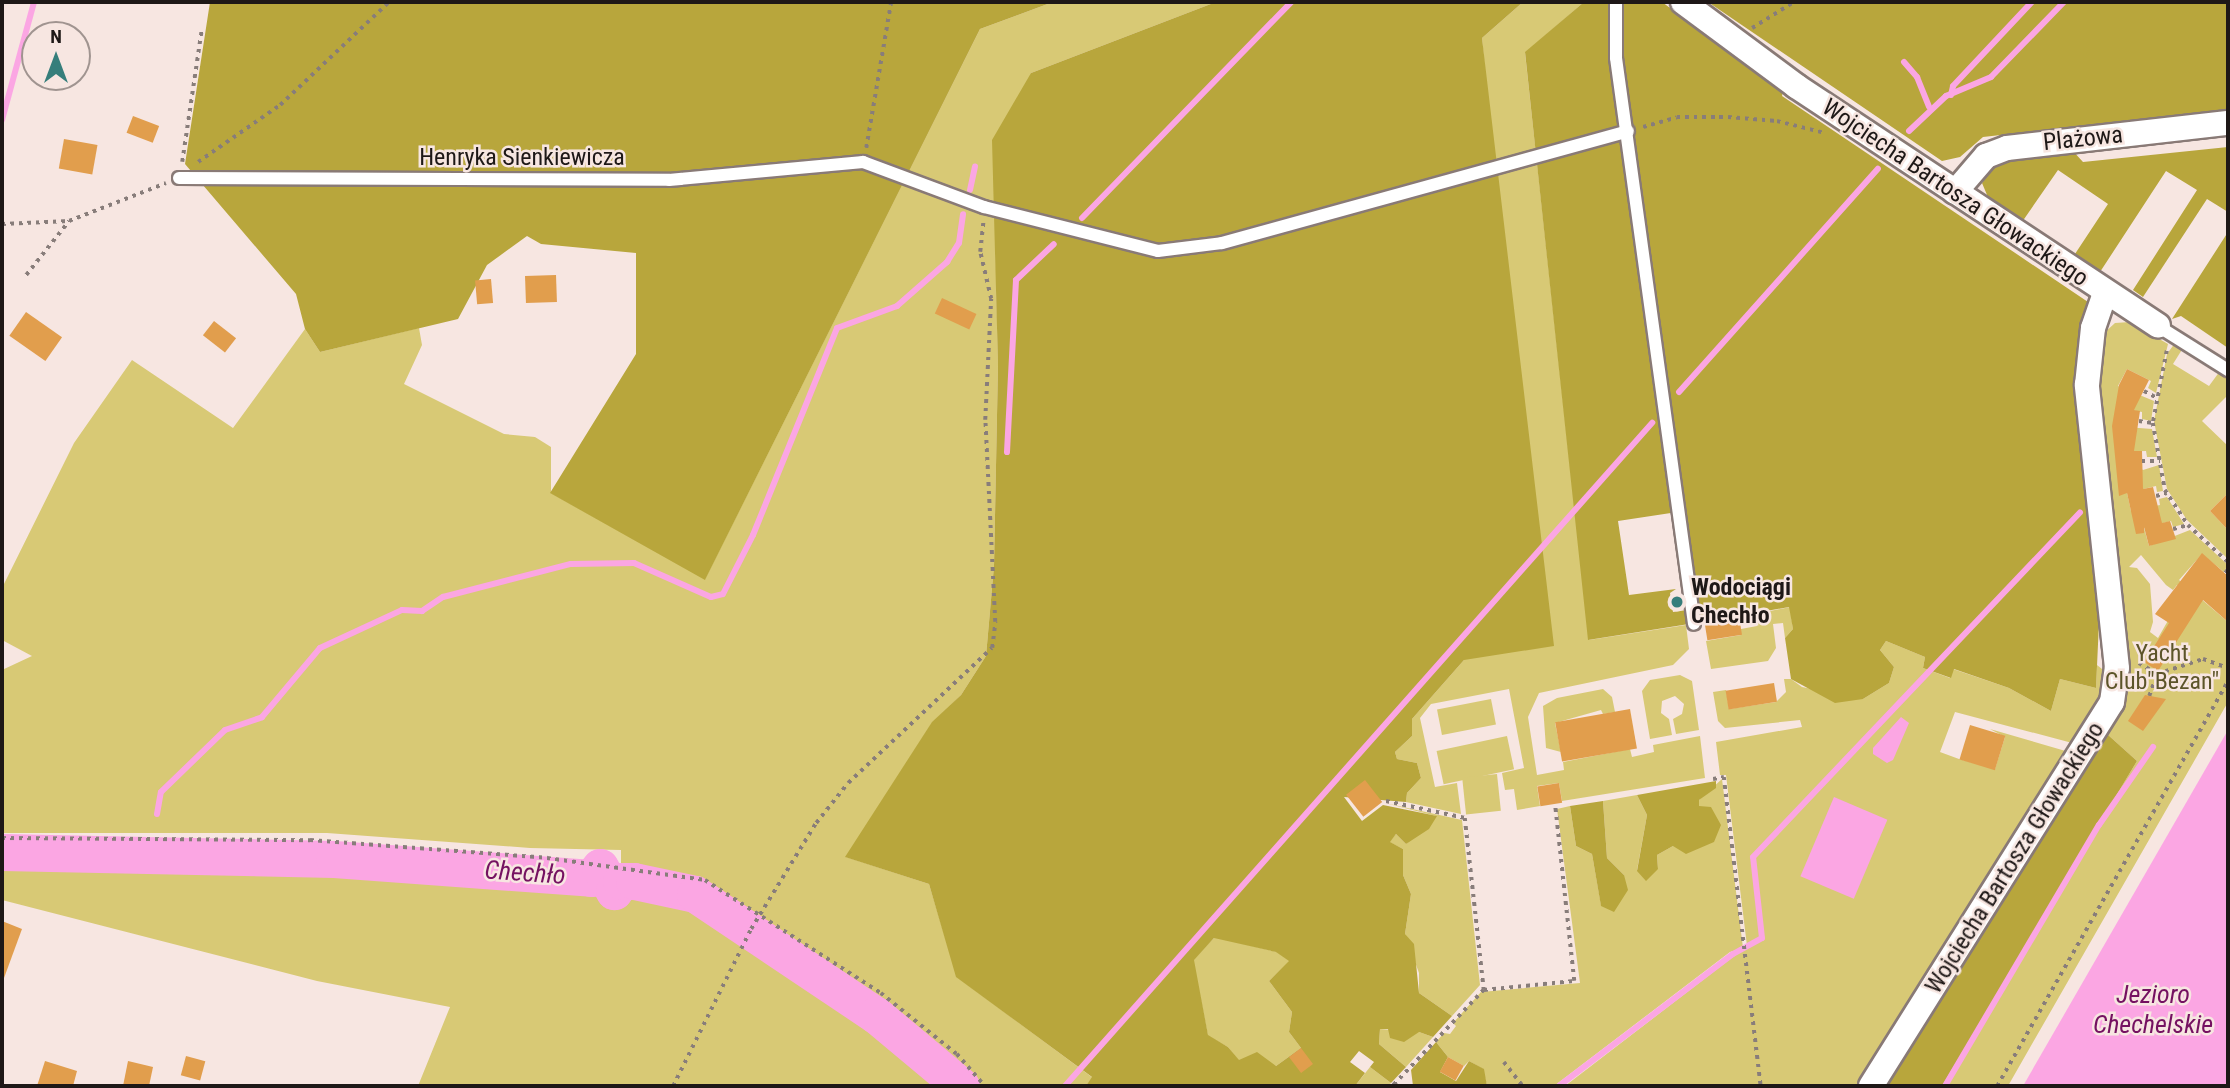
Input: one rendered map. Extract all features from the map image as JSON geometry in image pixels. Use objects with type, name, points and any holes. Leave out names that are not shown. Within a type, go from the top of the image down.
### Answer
[{"type":"street","name":"Wojciecha Bartosza Głowackiego","points":[[1683,2],[1796,86],[2105,294],[2093,328],[2087,385],[2117,668],[2112,702],[1871,1086]]},
{"type":"street","name":"Plażowa","points":[[1955,192],[1986,156],[2007,148],[2228,123]]},
{"type":"street","points":[[2105,294],[2167,332]]},
{"type":"lane","points":[[1616,2],[1616,58],[1694,624]]},
{"type":"lane","points":[[863,162],[984,207],[1158,251],[1222,243],[1628,131]]},
{"type":"lane","name":"Henryka Sienkiewicza","points":[[179,178],[669,180],[863,162]]},
{"type":"lane","points":[[2167,332],[2228,370]]},
{"type":"path","points":[[2,224],[69,221],[179,178],[231,135],[280,105],[389,2]]},
{"type":"path","points":[[863,162],[891,2]]},
{"type":"path","points":[[1744,34],[1794,2]]},
{"type":"path","points":[[179,178],[202,27]]},
{"type":"path","points":[[1628,131],[1677,117],[1708,116],[1777,121],[1826,134]]},
{"type":"path","points":[[673,1086],[719,989],[762,915],[787,865],[848,783],[992,648],[995,622],[985,420],[990,299],[980,252],[984,207]]},
{"type":"path","points":[[26,275],[69,221]]},
{"type":"path","points":[[2167,332],[2153,423],[2167,493],[2188,525],[2228,562]]},
{"type":"path","points":[[2144,391],[2157,398]]},
{"type":"path","points":[[2139,421],[2153,423]]},
{"type":"path","points":[[2142,461],[2160,461]]},
{"type":"path","points":[[2155,496],[2167,493]]},
{"type":"path","points":[[2173,529],[2188,525]]},
{"type":"path","points":[[2157,674],[2203,659],[2228,668]]},
{"type":"path","points":[[2131,665],[2138,662],[2157,674]]},
{"type":"path","points":[[2149,696],[2157,674]]},
{"type":"path","points":[[1997,1086],[2228,681]]},
{"type":"path","points":[[1713,779],[1724,777],[1761,1086]]},
{"type":"path","points":[[1386,801],[1465,818],[1484,990]]},
{"type":"path","points":[[1392,1086],[1484,990],[1574,981],[1555,806]]},
{"type":"path","points":[[2,838],[310,840],[547,858],[705,880],[881,993],[957,1054],[985,1086]]},
{"type":"path","points":[[1504,1062],[1523,1086]]},
{"type":"green space","points":[[1053,2],[1216,2],[1031,73],[995,223],[998,365],[994,566],[986,656],[961,695],[932,723],[846,857],[929,884],[957,977],[1093,1078],[1086,1086],[968,1086],[891,1015],[700,890],[670,880],[621,874],[621,850],[530,848],[327,833],[2,833],[2,670],[32,656],[2,640],[2,588],[74,443],[132,360],[233,428],[305,329],[320,352],[419,328],[422,345],[404,384],[504,434],[535,437],[551,447],[551,493],[705,579],[980,29]]},
{"type":"green space","points":[[1523,2],[1584,2],[1525,53],[1589,640],[1686,625],[1689,649],[1673,665],[1539,693],[1528,717],[1537,775],[1564,770],[1563,762],[1630,749],[1632,757],[1654,752],[1653,745],[1700,736],[1705,778],[1562,801],[1559,783],[1537,786],[1540,806],[1517,810],[1514,789],[1505,790],[1502,773],[1524,768],[1509,689],[1431,704],[1420,718],[1435,787],[1457,783],[1461,814],[1406,802],[1407,793],[1421,778],[1417,763],[1397,759],[1395,752],[1412,736],[1412,719],[1464,660],[1497,197],[1482,38]]},
{"type":"green space","name":"Yacht Club\"Bezan\"","points":[[2130,322],[2168,344],[2156,393],[2148,388],[2151,381],[2127,369],[2118,386],[2154,401],[2151,421],[2142,419],[2142,412],[2116,407],[2113,426],[2152,429],[2157,457],[2147,457],[2146,451],[2117,452],[2143,470],[2159,465],[2163,491],[2157,492],[2156,486],[2127,493],[2131,511],[2160,505],[2159,499],[2167,497],[2184,524],[2173,527],[2171,521],[2144,528],[2149,546],[2190,530],[2228,565],[2224,572],[2202,554],[2179,580],[2228,622],[2228,702],[2008,1086],[1942,1086],[2137,761],[2107,734],[2121,710],[2131,665],[2130,661],[2124,663],[2095,385],[2103,334],[2115,323]],"holes":[[[2141,555],[2173,590],[2177,585],[2185,591],[2158,638],[2150,632],[2153,622],[2150,584],[2137,568],[2129,567]]]},
{"type":"green space","points":[[2175,343],[2183,348],[2173,364],[2209,386],[2220,371],[2228,378],[2228,395],[2202,421],[2228,446],[2228,493],[2210,511],[2228,530],[2228,559],[2187,520],[2167,489],[2154,421],[2167,354]]},
{"type":"green space","points":[[1790,607],[1793,629],[1785,638],[1783,623],[1773,624],[1776,648],[1768,661],[1711,669],[1706,641],[1741,635],[1741,629],[1757,626],[1755,614]]},
{"type":"green space","points":[[1886,641],[1925,657],[1923,668],[1950,678],[1953,669],[2009,688],[2051,711],[2060,679],[2096,688],[2097,665],[2107,673],[2102,698],[2076,744],[1955,712],[1940,752],[1959,759],[1995,769],[2005,737],[1990,729],[2069,752],[1861,1086],[1565,1086],[1747,946],[1726,775],[1720,775],[1716,742],[1802,727],[1800,720],[1725,728],[1718,721],[1713,692],[1726,690],[1729,709],[1776,702],[1786,692],[1784,679],[1791,679],[1802,687],[1863,699],[1889,683],[1894,667],[1880,650]]},
{"type":"green space","points":[[1680,675],[1692,681],[1699,730],[1676,734],[1673,719],[1682,714],[1684,704],[1675,696],[1662,701],[1661,713],[1669,719],[1672,735],[1650,739],[1642,691],[1650,680]]},
{"type":"green space","points":[[1603,689],[1612,697],[1615,712],[1603,714],[1601,710],[1555,723],[1561,752],[1546,748],[1543,706],[1557,698]]},
{"type":"green space","points":[[1491,699],[1496,725],[1442,735],[1437,709]]},
{"type":"green space","points":[[1507,736],[1514,769],[1444,784],[1437,751]]},
{"type":"green space","points":[[1497,774],[1501,811],[1466,814],[1462,778]]},
{"type":"green space","points":[[1722,779],[1743,948],[1730,952],[1554,1086],[1487,1086],[1483,1069],[1469,1061],[1464,1066],[1448,1057],[1436,1042],[1444,1033],[1450,1034],[1456,1026],[1453,1023],[1481,992],[1580,983],[1557,809],[1570,806],[1576,846],[1592,854],[1601,905],[1624,875],[1607,858],[1603,801],[1637,795],[1647,815],[1637,870],[1658,869],[1657,855],[1673,846],[1699,800]]},
{"type":"green space","points":[[1385,803],[1462,820],[1480,985],[1452,1016],[1419,993],[1419,973],[1405,934],[1411,894],[1403,875],[1403,849],[1389,842],[1396,834],[1406,844],[1436,816]]},
{"type":"green space","points":[[2,860],[311,867],[656,889],[694,900],[758,941],[895,1040],[944,1086],[418,1086],[450,1007],[317,981],[2,900]]},
{"type":"green space","points":[[1215,937],[1277,952],[1290,961],[1269,981],[1292,1012],[1289,1032],[1301,1048],[1276,1066],[1239,1061],[1228,1047],[1208,1036],[1193,960]]},
{"type":"green space","points":[[1380,1029],[1419,1032],[1433,1037],[1406,1067],[1379,1044]]},
{"type":"green space","points":[[1370,1067],[1391,1083],[1387,1086],[1355,1086]]},
{"type":"shaded area","points":[[210,2],[1053,2],[980,29],[705,580],[550,493],[636,354],[636,253],[541,244],[527,236],[487,265],[458,319],[320,352],[305,329],[296,294],[185,164]]},
{"type":"shaded area","points":[[1216,2],[1523,2],[1482,38],[1554,646],[1464,660],[1412,719],[1412,736],[1395,752],[1397,759],[1417,763],[1421,778],[1407,793],[1406,802],[1344,797],[1362,821],[1383,805],[1437,816],[1429,829],[1406,844],[1396,834],[1390,842],[1403,849],[1403,875],[1411,894],[1405,934],[1414,944],[1419,993],[1452,1016],[1433,1037],[1419,1032],[1404,1042],[1390,1038],[1388,1029],[1380,1029],[1379,1044],[1406,1067],[1391,1083],[1370,1067],[1374,1062],[1359,1051],[1350,1062],[1365,1073],[1355,1086],[1086,1086],[1092,1077],[956,977],[929,884],[845,857],[932,722],[961,695],[986,656],[994,566],[998,365],[992,140],[1031,73]],"holes":[[[1214,938],[1276,952],[1289,961],[1269,981],[1292,1012],[1289,1032],[1301,1048],[1276,1066],[1257,1052],[1239,1060],[1228,1047],[1208,1035],[1194,960]]]},
{"type":"shaded area","points":[[1584,2],[1662,2],[1783,92],[1782,96],[2088,302],[2089,511],[2099,622],[2096,688],[2060,679],[2051,711],[2009,688],[1954,669],[1951,678],[1923,668],[1925,657],[1886,641],[1880,650],[1894,667],[1889,683],[1863,699],[1835,703],[1791,679],[1785,638],[1793,629],[1789,607],[1700,623],[1684,511],[1618,521],[1629,595],[1676,589],[1670,593],[1673,612],[1687,610],[1689,624],[1588,640],[1525,52]]},
{"type":"shaded area","points":[[1708,2],[2228,2],[2228,109],[1983,137],[1960,157],[1942,161]]},
{"type":"shaded area","points":[[2228,147],[2228,212],[2207,199],[2143,297],[2133,290],[2197,190],[2166,171],[2100,272],[2073,257],[2108,204],[2058,170],[2022,222],[1990,202],[1982,183],[1996,163],[2014,156],[2072,150],[2083,162]]},
{"type":"shaded area","points":[[2228,232],[2228,348],[2181,316],[2172,319]]},
{"type":"shaded area","points":[[2107,734],[2137,761],[1942,1086],[1883,1086],[2078,771]]},
{"type":"shaded area","points":[[1716,781],[1716,788],[1699,800],[1699,806],[1711,807],[1721,825],[1714,842],[1686,854],[1673,846],[1657,855],[1658,869],[1646,881],[1637,871],[1647,815],[1637,795]]},
{"type":"shaded area","points":[[1603,801],[1607,858],[1624,875],[1628,890],[1614,912],[1601,906],[1592,854],[1576,846],[1570,806]]},
{"type":"shaded area","points":[[1436,1042],[1448,1057],[1440,1072],[1456,1081],[1469,1061],[1484,1069],[1487,1086],[1413,1086],[1411,1070]]},
{"type":"water","points":[[1901,717],[1909,723],[1893,760],[1887,763],[1873,754],[1873,748]]},
{"type":"water","name":"Jezioro Chechelskie","points":[[2228,730],[2228,1086],[2023,1086]]},
{"type":"water","points":[[1834,797],[1887,820],[1854,899],[1800,876]]},
{"type":"building","points":[[133,116],[159,126],[153,143],[127,133]]},
{"type":"building","points":[[64,139],[97,145],[92,174],[59,169]]},
{"type":"building","points":[[556,275],[557,302],[526,303],[525,276]]},
{"type":"building","points":[[491,279],[493,303],[477,304],[475,280]]},
{"type":"building","points":[[942,298],[976,314],[969,329],[935,313]]},
{"type":"building","points":[[26,312],[62,337],[45,361],[9,336]]},
{"type":"building","points":[[214,321],[236,338],[225,352],[203,335]]},
{"type":"building","points":[[2127,369],[2149,380],[2134,410],[2140,411],[2134,451],[2142,451],[2143,489],[2153,487],[2162,523],[2170,521],[2176,539],[2149,546],[2144,527],[2144,533],[2136,534],[2127,493],[2119,496],[2112,426],[2119,385]]},
{"type":"building","points":[[2228,493],[2228,530],[2210,511]]},
{"type":"building","points":[[2202,553],[2228,576],[2228,622],[2203,600],[2158,671],[2144,662],[2169,623],[2155,614]]},
{"type":"building","points":[[1739,616],[1742,635],[1707,640],[1704,621]]},
{"type":"building","points":[[1774,683],[1777,702],[1729,709],[1726,691]]},
{"type":"building","points":[[2145,695],[2166,699],[2143,731],[2128,721]]},
{"type":"building","points":[[1630,709],[1637,748],[1562,762],[1555,722]]},
{"type":"building","points":[[1970,725],[2005,736],[1995,770],[1959,759]]},
{"type":"building","points":[[1365,780],[1382,802],[1363,817],[1346,795]]},
{"type":"building","points":[[1559,783],[1562,803],[1540,806],[1537,786]]},
{"type":"building","points":[[2,921],[22,929],[4,978],[2,978]]},
{"type":"building","points":[[1301,1048],[1313,1064],[1301,1073],[1289,1057]]},
{"type":"building","points":[[186,1056],[205,1061],[200,1080],[181,1075]]},
{"type":"building","points":[[1448,1057],[1464,1066],[1456,1081],[1440,1072]]},
{"type":"building","points":[[45,1061],[77,1071],[73,1086],[37,1086]]},
{"type":"building","points":[[128,1061],[153,1067],[149,1086],[123,1086]]},
{"type":"waterway","points":[[2,120],[34,2]]},
{"type":"waterway","points":[[1082,218],[1291,2]]},
{"type":"waterway","points":[[1951,95],[1953,86],[2032,2]]},
{"type":"waterway","points":[[1909,131],[1946,96],[1991,77],[2064,2]]},
{"type":"waterway","points":[[1904,62],[1917,77],[1929,107]]},
{"type":"waterway","points":[[970,190],[975,167]]},
{"type":"waterway","points":[[1679,392],[1878,169]]},
{"type":"waterway","points":[[157,814],[161,792],[225,730],[262,717],[320,648],[402,610],[422,611],[443,597],[571,564],[634,563],[711,597],[723,594],[753,535],[837,328],[897,306],[947,262],[959,243],[963,214]]},
{"type":"waterway","points":[[1007,452],[1016,280],[1054,244]]},
{"type":"waterway","points":[[1065,1086],[1652,423]]},
{"type":"waterway","points":[[1559,1086],[1733,954],[1762,938],[1753,857],[2080,512]]},
{"type":"waterway","points":[[1945,1086],[2099,825],[2153,747]]},
{"type":"waterway","points":[[108,854],[114,844]]},
{"type":"waterway","name":"Chechło","points":[[2,852],[334,859],[591,878],[600,867],[614,891],[621,881],[634,881],[695,894],[876,1015],[961,1086]]},
{"type":"waterway","name":"Chechło","points":[[100,861],[104,854]]},
{"type":"place","name":"Wodociągi Chechło","points":[[1677,602]]}]
